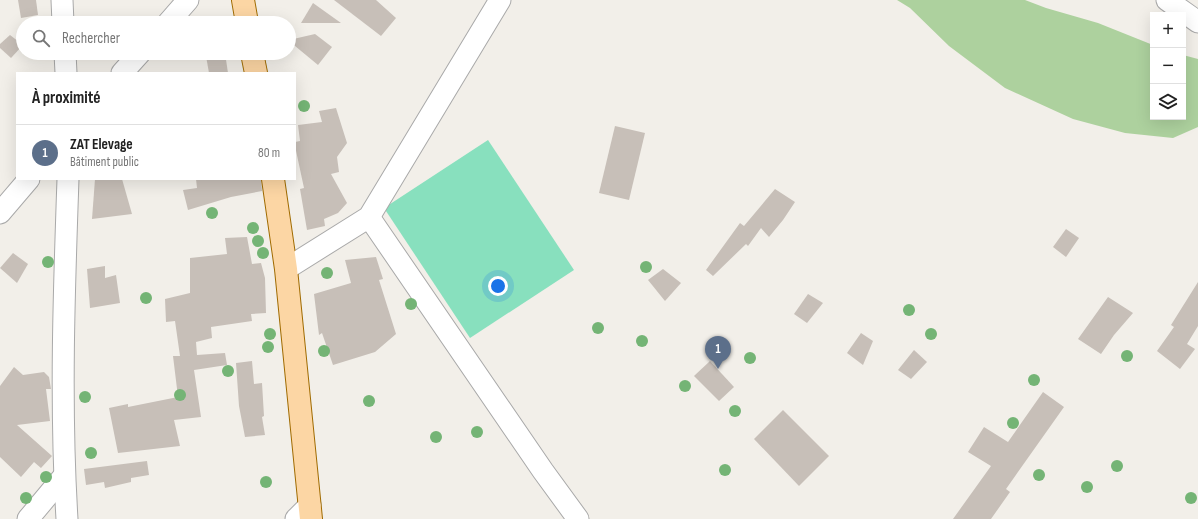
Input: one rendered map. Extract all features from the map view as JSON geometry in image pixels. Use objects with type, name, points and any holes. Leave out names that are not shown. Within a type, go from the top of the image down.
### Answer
[{"type":"main road","points":[[243,0],[246,16]]},
{"type":"main road","points":[[253,60],[256,72]]},
{"type":"main road","points":[[273,180],[286,268],[306,514]]},
{"type":"street","points":[[62,0],[63,16]]},
{"type":"street","points":[[174,16],[188,0]]},
{"type":"street","points":[[286,268],[369,217],[500,0]]},
{"type":"street","points":[[1167,0],[1198,22]]},
{"type":"street","points":[[65,60],[66,72]]},
{"type":"street","points":[[123,72],[134,60]]},
{"type":"street","points":[[0,213],[28,180]]},
{"type":"street","points":[[67,519],[64,476],[64,306],[68,180]]},
{"type":"street","points":[[369,217],[578,519]]},
{"type":"street","points":[[28,519],[64,476]]},
{"type":"green space","points":[[897,0],[1025,0],[1046,8],[1098,23],[1150,44],[1150,120],[1186,120],[1186,56],[1198,59],[1198,127],[1173,138],[1125,133],[1073,119],[1005,88],[949,46],[910,8]]},
{"type":"green space","points":[[488,140],[574,270],[470,338],[384,208]]},
{"type":"building","points":[[18,0],[36,0],[38,15],[21,16]]},
{"type":"building","points":[[334,0],[376,0],[396,18],[381,36]]},
{"type":"building","points":[[313,3],[341,23],[301,23]]},
{"type":"building","points":[[315,34],[332,47],[318,65],[296,47],[296,38]]},
{"type":"building","points":[[10,35],[16,40],[16,53],[11,58],[0,48],[0,44]]},
{"type":"building","points":[[207,60],[226,60],[228,72],[209,72]]},
{"type":"building","points":[[336,108],[347,143],[337,157],[339,172],[331,174],[347,203],[338,213],[324,219],[325,226],[307,230],[300,189],[304,188],[296,151],[296,142],[300,141],[298,125],[322,122],[319,111]]},
{"type":"building","points":[[615,126],[645,133],[629,200],[599,193]]},
{"type":"building","points":[[95,180],[122,180],[132,214],[92,219]]},
{"type":"building","points":[[196,180],[261,180],[262,191],[231,197],[188,210],[183,190],[197,188]]},
{"type":"building","points":[[775,189],[795,202],[783,220],[769,237],[761,228],[748,246],[746,244],[713,276],[706,270],[740,223],[744,226]]},
{"type":"building","points":[[1066,229],[1079,238],[1066,257],[1053,247]]},
{"type":"building","points":[[247,237],[252,264],[261,263],[265,278],[266,313],[251,314],[252,321],[211,327],[212,338],[196,342],[197,355],[225,353],[227,365],[194,370],[201,417],[174,420],[180,446],[118,453],[109,408],[128,404],[128,407],[178,397],[173,356],[180,356],[175,321],[166,322],[165,299],[190,293],[190,258],[227,254],[225,238]]},
{"type":"building","points":[[13,253],[28,264],[17,283],[0,268]]},
{"type":"building","points":[[376,257],[383,279],[379,280],[396,334],[375,352],[333,365],[322,333],[319,335],[314,294],[351,283],[345,260]]},
{"type":"building","points":[[105,266],[105,278],[116,275],[120,303],[90,308],[87,269]]},
{"type":"building","points":[[663,269],[681,283],[665,301],[648,280]]},
{"type":"building","points":[[1198,282],[1198,326],[1187,344],[1195,349],[1180,369],[1157,351],[1174,327],[1171,325]]},
{"type":"building","points":[[808,294],[823,303],[807,323],[794,314]]},
{"type":"building","points":[[1108,297],[1133,313],[1114,335],[1101,354],[1078,339]]},
{"type":"building","points":[[861,333],[873,341],[863,365],[847,353]]},
{"type":"building","points":[[914,350],[927,362],[911,379],[898,370]]},
{"type":"building","points":[[252,361],[254,384],[262,383],[264,416],[262,417],[265,435],[245,437],[239,406],[236,363]]},
{"type":"building","points":[[710,361],[734,387],[719,401],[694,376]]},
{"type":"building","points":[[14,367],[23,375],[44,372],[49,377],[51,389],[46,389],[50,421],[17,425],[52,456],[41,468],[34,462],[21,477],[0,457],[0,386]]},
{"type":"building","points":[[1043,392],[1064,407],[1006,489],[1010,492],[991,519],[953,519],[991,466],[968,452],[984,427],[1008,442]]},
{"type":"building","points":[[783,410],[829,456],[799,486],[754,439]]},
{"type":"building","points":[[147,461],[149,475],[131,478],[131,482],[105,488],[104,482],[86,485],[84,469]]},
{"type":"place","name":"ZAT Elevage","points":[[718,369]]}]
